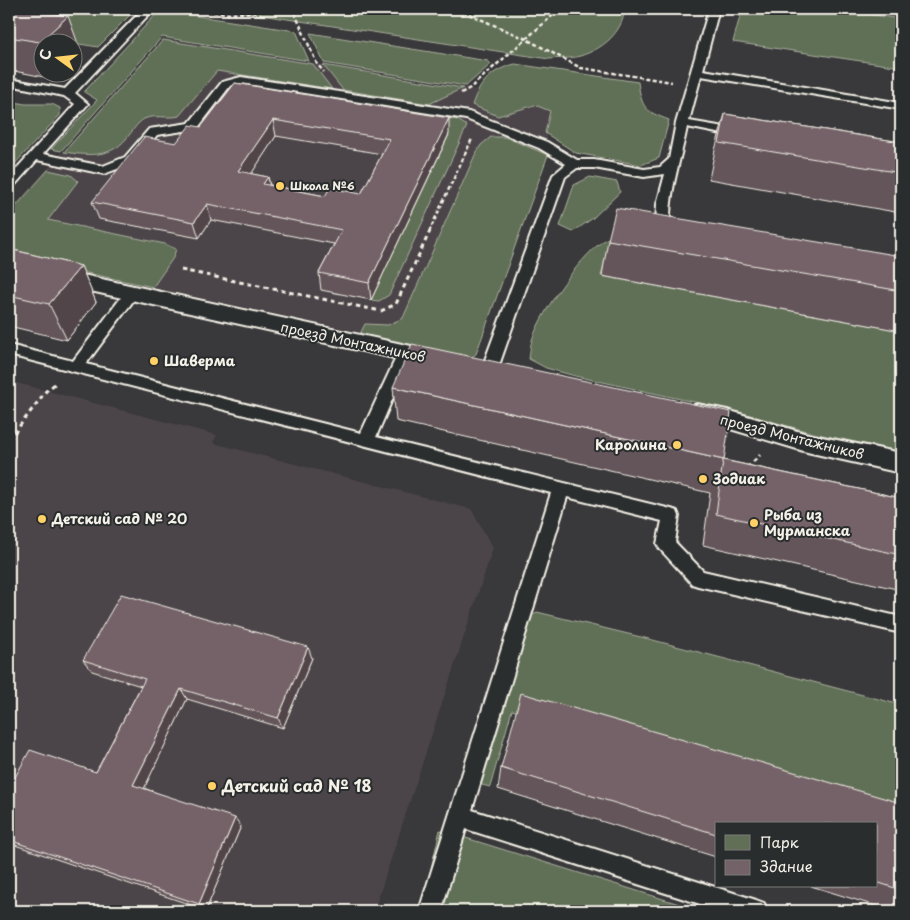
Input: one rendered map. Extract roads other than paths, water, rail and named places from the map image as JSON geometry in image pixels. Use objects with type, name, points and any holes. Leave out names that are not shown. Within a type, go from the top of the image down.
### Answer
[{"type":"street","name":"проезд Монтажников","points":[[9,266],[482,369]]},
{"type":"street","name":"проезд Монтажников","points":[[680,410],[727,419],[807,443],[901,463]]},
{"type":"lane","points":[[68,93],[149,9]]},
{"type":"lane","points":[[687,240],[678,238],[663,224],[664,204],[682,123],[714,9]]},
{"type":"lane","points":[[695,79],[901,106]]},
{"type":"lane","points":[[34,156],[104,170],[129,160],[152,132],[193,126],[226,84],[241,80],[469,116],[543,145],[574,164],[594,164],[644,173],[664,170],[675,160]]},
{"type":"lane","points":[[9,82],[68,93],[82,104],[9,184]]},
{"type":"lane","points":[[682,123],[758,137]]},
{"type":"lane","points":[[482,369],[559,175],[574,164]]},
{"type":"lane","points":[[76,367],[131,294]]},
{"type":"lane","points":[[9,350],[670,516],[666,544],[698,578],[901,625]]},
{"type":"lane","points":[[366,441],[405,353]]},
{"type":"lane","points":[[430,911],[560,489]]},
{"type":"lane","points":[[460,817],[756,911]]},
{"type":"place","name":"Школа №6","points":[[280,186]]},
{"type":"place","name":"Шаверма","points":[[154,361]]},
{"type":"place","name":"Каролина","points":[[677,445]]},
{"type":"place","name":"Зодиак","points":[[703,479]]},
{"type":"place","name":"Детский сад № 20","points":[[42,519]]},
{"type":"place","name":"Рыба из Мурманска","points":[[754,523]]},
{"type":"place","name":"Детский сад № 18","points":[[212,786]]}]
